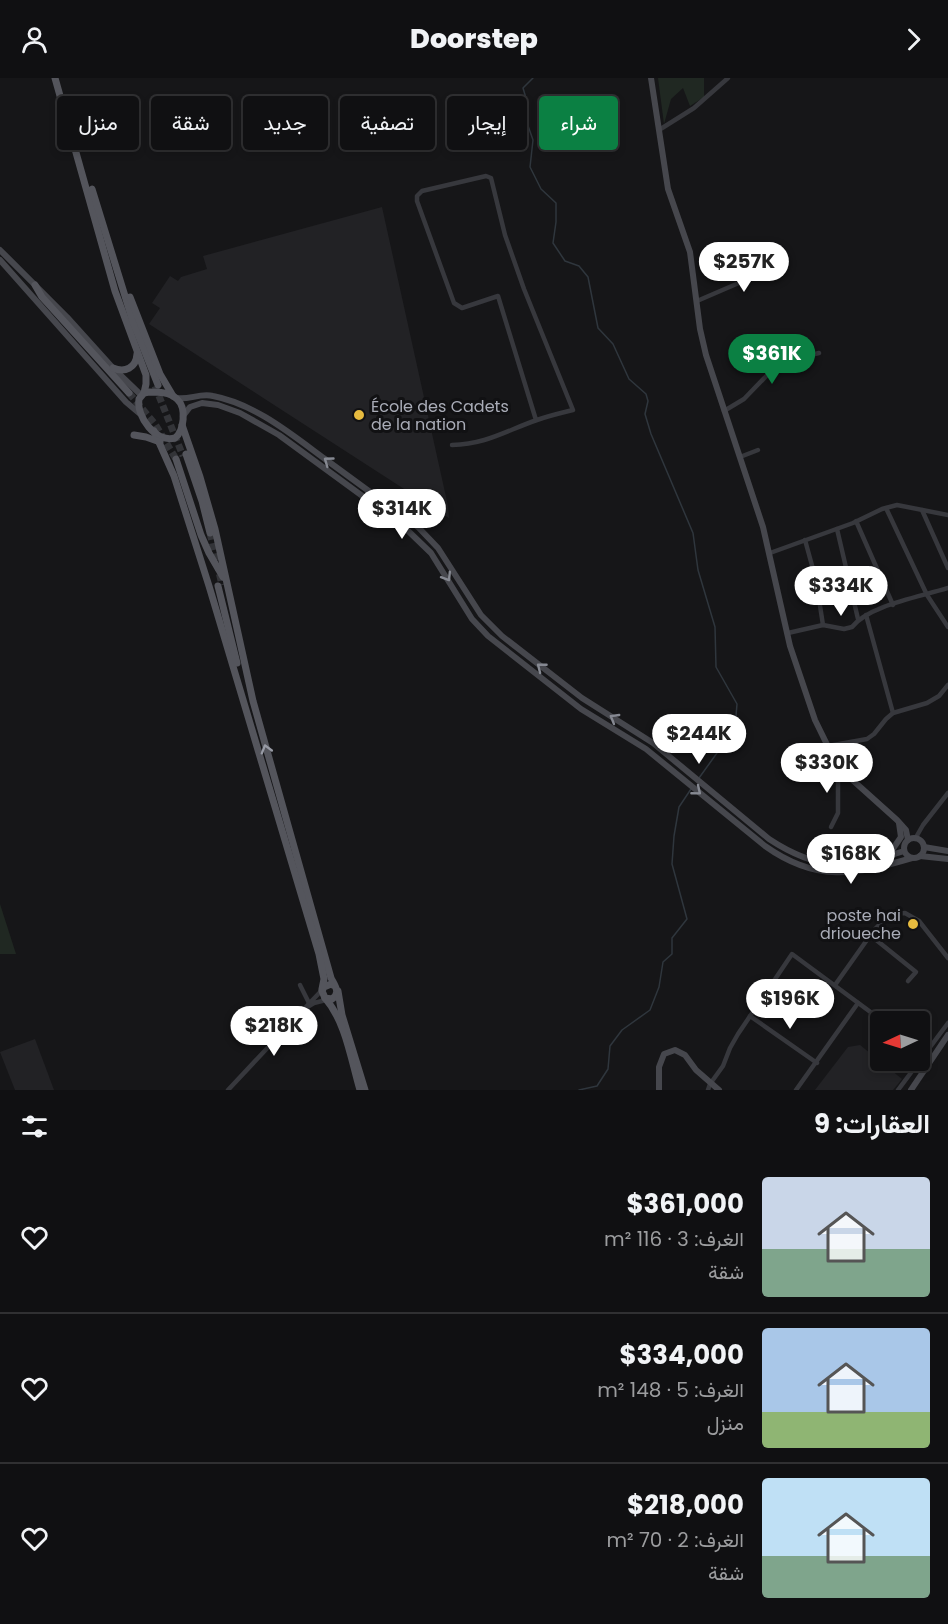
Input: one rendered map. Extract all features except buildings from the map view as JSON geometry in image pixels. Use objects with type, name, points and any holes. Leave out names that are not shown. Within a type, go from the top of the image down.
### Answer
[{"type":"main road","points":[[56,78],[106,245],[157,385]]},
{"type":"main road","points":[[106,245],[117,298],[146,375],[146,384],[138,403],[139,413],[160,442],[174,476],[319,954],[325,995],[340,1022],[360,1090]]},
{"type":"main road","points":[[106,245],[160,374],[181,406],[180,434],[171,440],[163,439],[153,431]]},
{"type":"main road","points":[[35,285],[127,397]]},
{"type":"main road","points":[[30,293],[43,301],[127,397]]},
{"type":"main road","points":[[113,368],[122,370],[130,368],[137,360],[137,352]]},
{"type":"main road","points":[[141,394],[154,392],[175,397]]},
{"type":"main road","points":[[182,425],[201,477],[244,692],[245,707]]},
{"type":"main road","points":[[134,435],[160,442]]},
{"type":"main road","points":[[180,457],[203,540],[223,585],[331,978],[365,1090]]},
{"type":"main road","points":[[180,457],[202,546],[209,586]]},
{"type":"main road","points":[[180,457],[197,485],[208,533]]},
{"type":"main road","points":[[325,995],[328,984],[336,989]]},
{"type":"main road","points":[[325,995],[336,996],[336,989]]},
{"type":"street","points":[[651,78],[668,189],[690,252],[699,329],[763,527],[788,633],[815,720],[838,767],[897,820],[912,839],[920,841],[924,847],[948,851]]},
{"type":"street","points":[[659,130],[694,108],[728,78]]},
{"type":"street","points":[[452,445],[469,445],[492,439],[536,420],[573,410],[524,289],[506,235],[491,178],[486,176],[422,190],[417,196],[417,201],[454,303],[462,308],[498,296],[536,420]]},
{"type":"street","points":[[0,250],[67,317],[113,368],[141,394]]},
{"type":"street","points":[[697,301],[748,279],[774,258]]},
{"type":"street","points":[[0,260],[30,293]]},
{"type":"street","points":[[724,411],[744,399],[774,368],[789,360],[819,353]]},
{"type":"street","points":[[139,413],[127,397],[141,394]]},
{"type":"street","points":[[175,397],[182,399],[202,395],[212,396],[252,411],[283,428],[418,527],[438,548],[468,597],[493,628],[587,702],[647,739],[769,839],[795,855],[835,865],[863,863],[904,851]]},
{"type":"street","points":[[182,417],[190,407],[198,404],[218,405],[253,420],[298,449],[412,533],[431,554],[480,629],[497,644],[581,709],[636,742],[765,846],[791,862],[821,872],[851,873],[920,856],[948,859]]},
{"type":"street","points":[[740,457],[758,450]]},
{"type":"street","points":[[770,553],[897,505],[948,515]]},
{"type":"street","points":[[886,508],[927,595],[948,627]]},
{"type":"street","points":[[921,510],[948,568]]},
{"type":"street","points":[[856,521],[893,605]]},
{"type":"street","points":[[837,529],[858,619]]},
{"type":"street","points":[[805,540],[816,580],[824,625]]},
{"type":"street","points":[[788,633],[824,625],[852,627],[858,619],[874,609],[948,588]]},
{"type":"street","points":[[866,615],[893,713]]},
{"type":"street","points":[[829,748],[867,739],[893,713],[927,703],[939,696],[948,685]]},
{"type":"street","points":[[831,827],[838,813],[838,767]]},
{"type":"street","points":[[912,858],[906,855],[904,845],[912,839],[948,793]]},
{"type":"street","points":[[888,856],[901,837],[901,828],[897,820]]},
{"type":"street","points":[[920,856],[924,847]]},
{"type":"street","points":[[835,985],[870,935],[889,915],[905,913],[919,921],[948,958]]},
{"type":"street","points":[[870,935],[916,972],[908,981]]},
{"type":"street","points":[[709,1087],[723,1066],[730,1048],[792,954],[870,1012]]},
{"type":"street","points":[[300,985],[308,1006]]},
{"type":"street","points":[[228,1090],[308,1006],[325,995]]},
{"type":"street","points":[[308,1006],[325,995]]},
{"type":"street","points":[[796,1090],[858,1003]]},
{"type":"street","points":[[750,1016],[816,1063]]},
{"type":"street","points":[[930,1048],[948,1023]]},
{"type":"street","points":[[915,1089],[948,1035]]},
{"type":"street","points":[[659,1090],[660,1059],[668,1051],[679,1051],[685,1055],[709,1087],[718,1090]]},
{"type":"street","points":[[898,1090],[912,1071]]},
{"type":"shaded area","points":[[658,78],[704,78],[704,97],[690,106],[683,88],[671,99],[664,124]]},
{"type":"shaded area","name":"École des Cadets de la nation","points":[[382,207],[449,518],[149,324],[160,308],[152,303],[170,276],[178,281],[181,277],[207,269],[203,256]]},
{"type":"shaded area","points":[[0,904],[16,954],[0,954]]},
{"type":"shaded area","points":[[35,1039],[54,1090],[15,1090],[0,1052]]},
{"type":"shaded area","points":[[860,1045],[870,1053],[870,1071],[892,1071],[902,1079],[893,1090],[815,1090],[848,1047]]},
{"type":"waterway","points":[[533,78],[523,88],[528,105],[526,120],[533,140],[530,167],[541,189],[556,203],[553,243],[565,261],[579,266],[588,277],[598,328],[613,344],[629,379],[646,394],[648,401],[645,414],[651,434],[693,533],[698,570],[715,627],[716,667],[737,704],[735,728],[699,778]]},
{"type":"waterway","points":[[579,1090],[597,1086],[608,1069],[610,1046],[622,1030],[650,1010],[659,987],[663,962],[672,954],[672,938],[687,919],[672,864],[679,807],[691,789]]},
{"type":"tunnel","points":[[155,386],[183,456]]},
{"type":"tunnel","points":[[129,393],[155,424],[176,459]]},
{"type":"tunnel","points":[[210,533],[222,585]]},
{"type":"place","name":"École des Cadets de la nation","points":[[359,415]]},
{"type":"place","name":"poste hai drioueche","points":[[913,924]]}]
